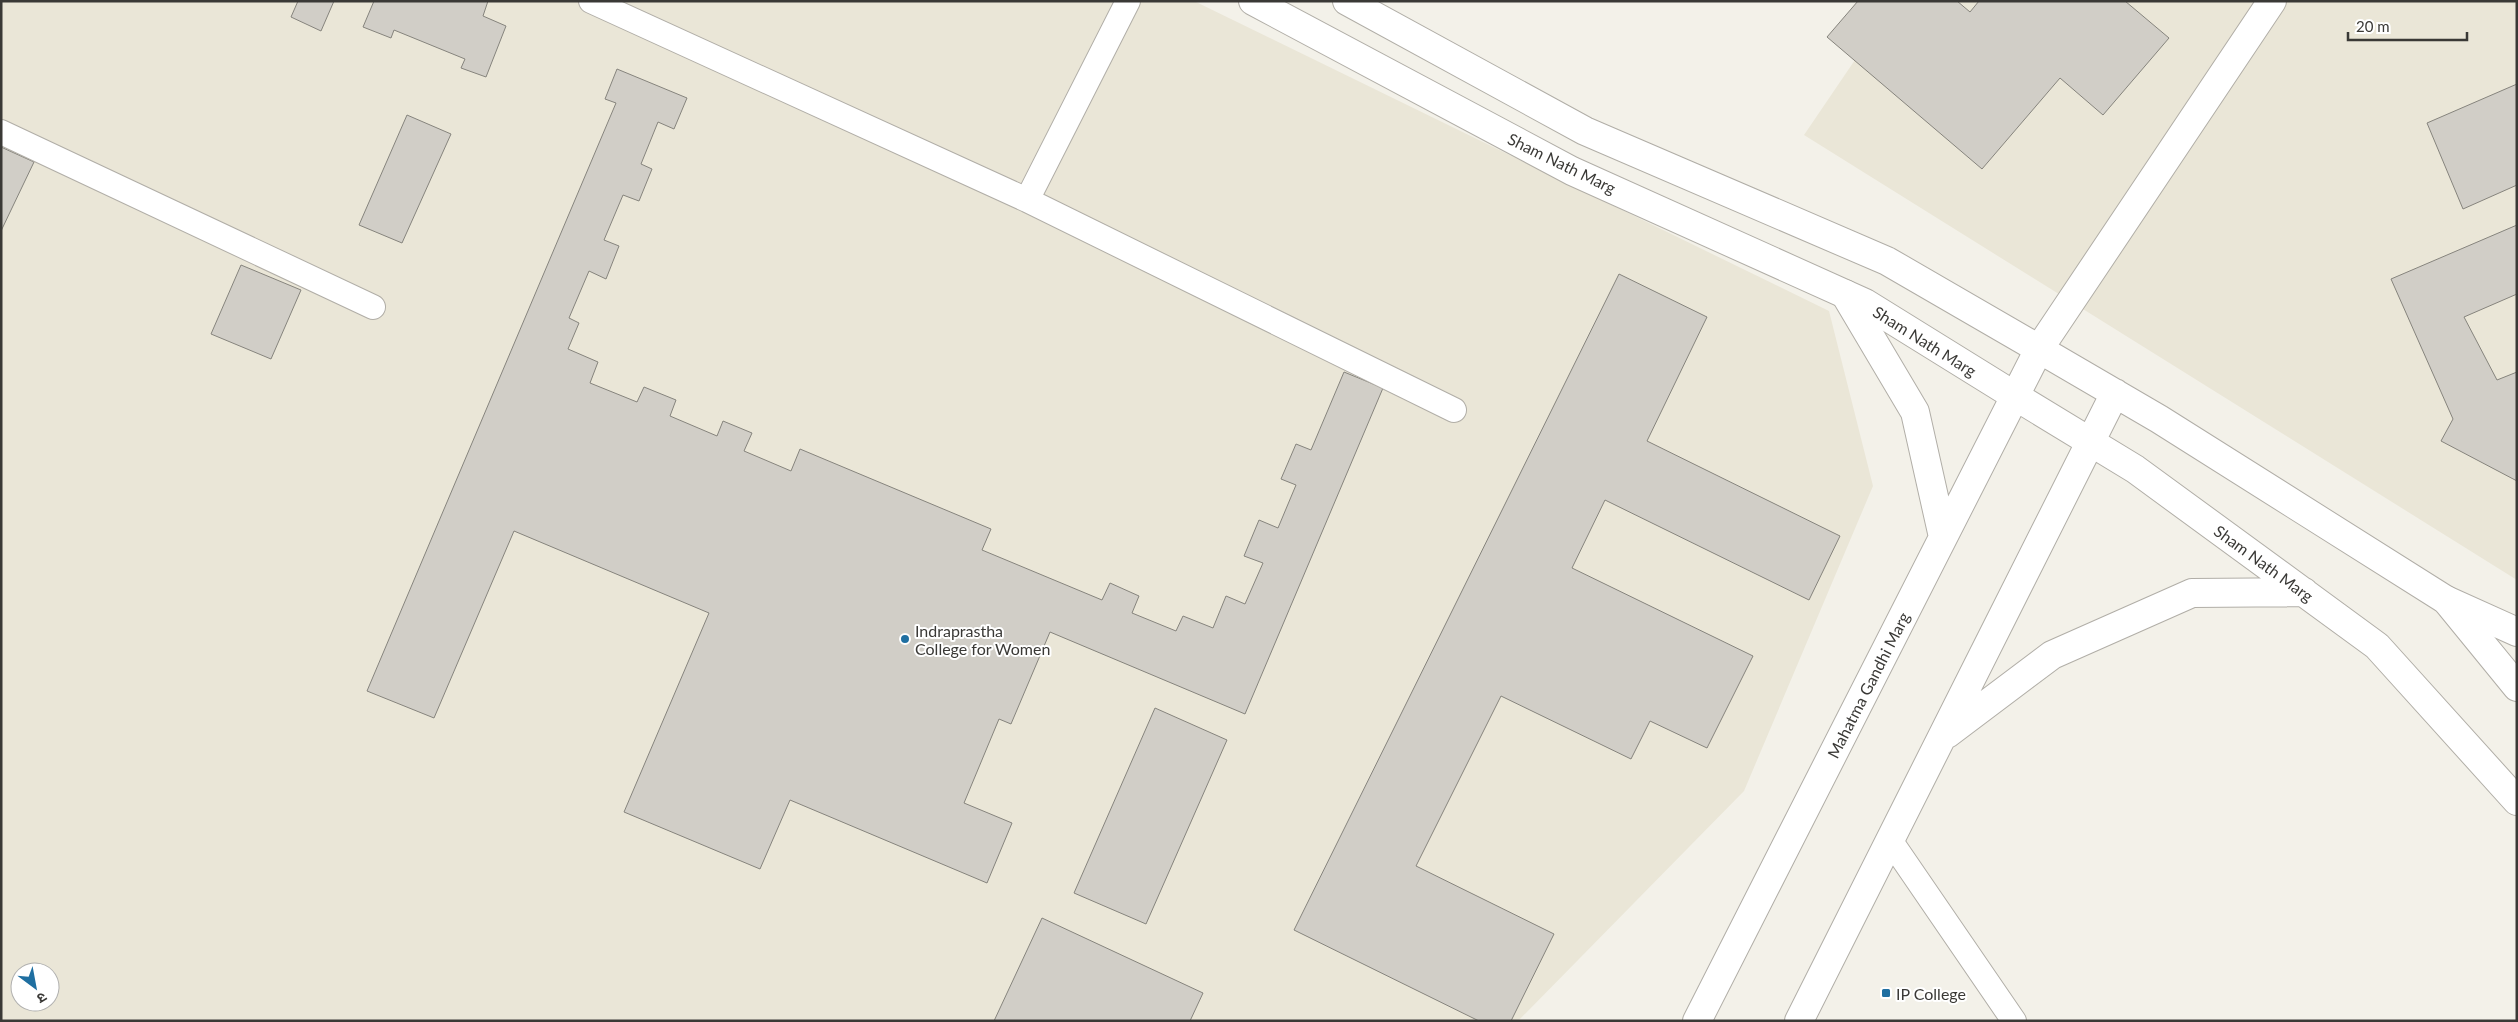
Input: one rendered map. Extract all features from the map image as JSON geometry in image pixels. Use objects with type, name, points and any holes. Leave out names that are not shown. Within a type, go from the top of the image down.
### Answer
[{"type":"main road","name":"Sham Nath Marg","points":[[1253,1],[1572,171],[1865,303],[2135,469],[2377,646],[2517,801]]},
{"type":"main road","points":[[1347,1],[1585,131],[1887,261],[2115,393],[2446,600],[2517,632]]},
{"type":"main road","name":"Mahatma Gandhi Marg","points":[[1697,1021],[2039,349],[2272,1]]},
{"type":"main road","points":[[1845,294],[1914,412],[1943,537]]},
{"type":"main road","points":[[1799,1021],[2115,393]]},
{"type":"main road","points":[[1942,738],[2052,655],[2192,593],[2304,592]]},
{"type":"main road","points":[[2446,600],[2517,687]]},
{"type":"lane","points":[[591,1],[1027,200],[1454,410]]},
{"type":"lane","points":[[1027,200],[1128,1]]},
{"type":"lane","points":[[1,132],[374,307]]},
{"type":"lane","points":[[1890,840],[2014,1021]]},
{"type":"shaded area","name":"Indraprastha College for Women","points":[[1,1],[1194,1],[1829,311],[1873,486],[1744,791],[1518,1021],[1,1021]]},
{"type":"shaded area","points":[[1895,1],[2517,1],[2517,580],[1804,135]]},
{"type":"building","points":[[298,1],[334,1],[321,31],[291,17]]},
{"type":"building","points":[[374,1],[488,1],[483,16],[506,26],[486,77],[461,68],[465,59],[394,30],[391,38],[363,27]]},
{"type":"building","points":[[1858,1],[1957,1],[1970,12],[1979,1],[2125,1],[2169,38],[2103,115],[2060,78],[1982,169],[1827,37]]},
{"type":"building","points":[[617,69],[687,98],[674,129],[658,122],[641,164],[652,169],[639,201],[623,195],[604,240],[619,246],[606,279],[589,271],[569,318],[579,323],[568,349],[598,362],[590,383],[637,402],[644,387],[676,400],[670,416],[717,436],[723,421],[752,433],[744,451],[791,471],[800,449],[991,529],[982,550],[1102,600],[1110,583],[1139,596],[1132,613],[1176,631],[1183,616],[1213,628],[1226,596],[1245,604],[1263,563],[1244,556],[1259,520],[1278,528],[1296,485],[1281,479],[1296,444],[1311,450],[1344,372],[1383,388],[1245,714],[1050,632],[1011,724],[999,719],[964,803],[1012,823],[987,883],[790,800],[760,869],[624,812],[709,613],[514,531],[434,718],[367,691],[616,103],[605,99]]},
{"type":"building","points":[[2517,84],[2517,185],[2463,209],[2427,123]]},
{"type":"building","points":[[407,115],[451,134],[402,243],[359,225]]},
{"type":"building","points":[[1,147],[34,162],[1,231]]},
{"type":"building","points":[[2517,225],[2517,294],[2464,317],[2497,380],[2517,372],[2517,481],[2441,441],[2453,419],[2391,279]]},
{"type":"building","points":[[241,265],[301,290],[271,359],[211,334]]},
{"type":"building","points":[[1619,274],[1707,317],[1647,441],[1840,536],[1809,600],[1605,500],[1572,568],[1753,656],[1707,748],[1650,721],[1631,759],[1501,696],[1416,866],[1554,934],[1511,1021],[1479,1021],[1294,930]]},
{"type":"building","points":[[1155,708],[1227,740],[1146,924],[1074,893]]},
{"type":"building","points":[[1042,918],[1203,993],[1190,1021],[994,1021]]},
{"type":"place","name":"Indraprastha College for Women","points":[[905,639]]},
{"type":"place","name":"IP College","points":[[1886,993]]}]
